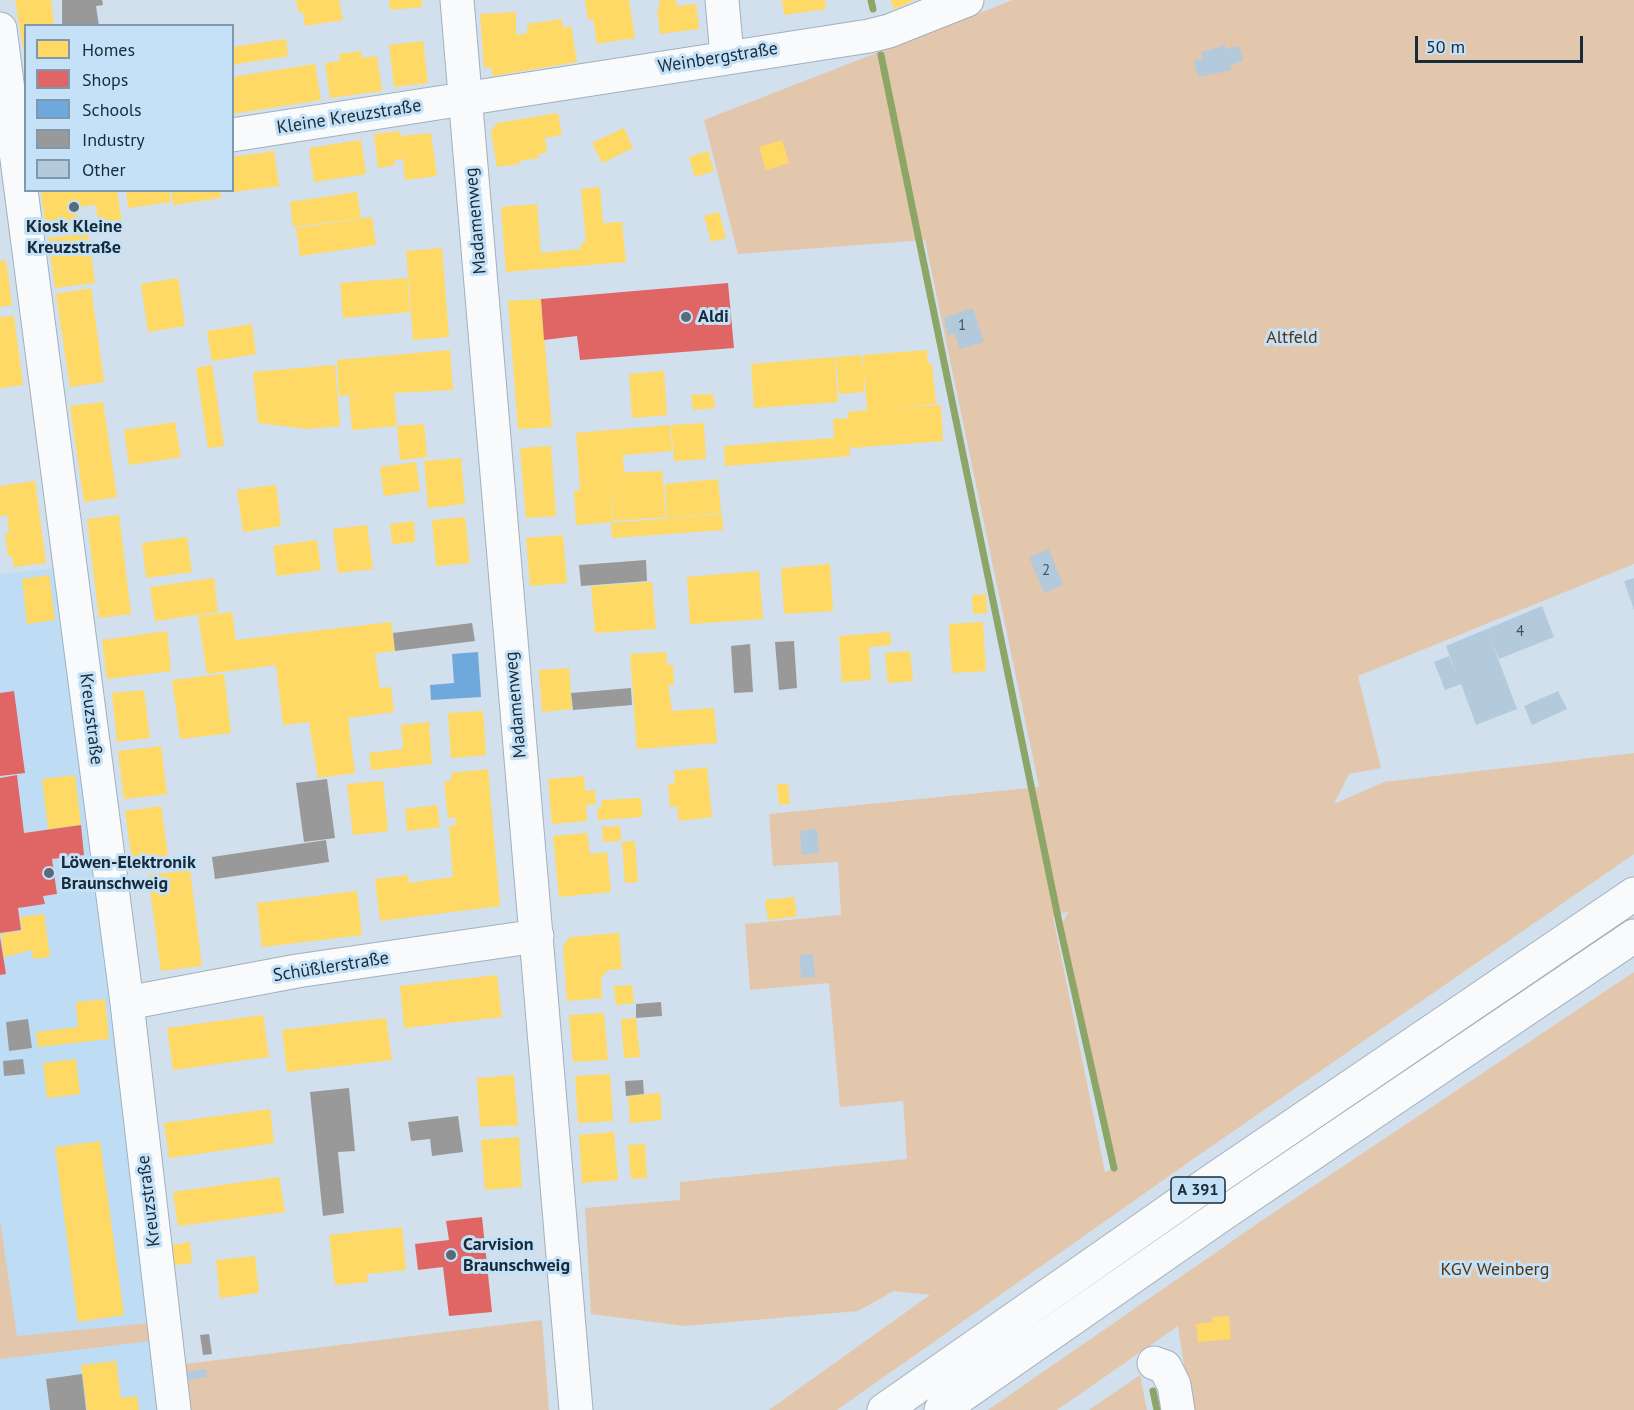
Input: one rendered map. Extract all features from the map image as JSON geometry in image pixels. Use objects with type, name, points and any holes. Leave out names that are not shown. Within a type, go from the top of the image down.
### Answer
[{"type":"main road","name":"Madamenweg","points":[[457,0],[576,1410]]},
{"type":"main road","points":[[722,0],[727,56]]},
{"type":"main road","name":"Weinbergstraße","points":[[465,99],[889,31],[967,0]]},
{"type":"main road","name":"Kreuzstraße","points":[[0,29],[23,169]]},
{"type":"main road","name":"Kleine Kreuzstraße","points":[[234,135],[465,99]]},
{"type":"main road","name":"Kreuzstraße","points":[[26,192],[127,1003],[174,1410]]},
{"type":"main road","name":"A 391","points":[[884,1410],[1210,1182],[1634,894]]},
{"type":"main road","name":"Schüßlerstraße","points":[[127,1003],[297,971],[537,936]]},
{"type":"main road","name":"A 391","points":[[941,1410],[1220,1216],[1634,936]]},
{"type":"main road","points":[[1154,1363],[1165,1367],[1174,1385],[1178,1410]]},
{"type":"shaded area","points":[[55,568],[160,1410],[0,1410],[0,574]]},
{"type":"green space","name":"Altfeld","points":[[1013,0],[1634,0],[1634,564],[1358,676],[1381,768],[1349,774],[1334,804],[1384,782],[1634,753],[1634,854],[1196,1157],[837,1410],[769,1410],[930,1295],[894,1291],[858,1311],[685,1326],[591,1314],[585,1208],[680,1200],[680,1182],[907,1159],[903,1101],[840,1107],[829,983],[750,990],[745,924],[841,915],[838,862],[773,866],[769,814],[1039,787],[925,240],[738,254],[704,120]],"holes":[[[1069,911],[1060,927],[1114,1168],[1105,1172],[1053,917]]]},
{"type":"green space","name":"KGV Weinberg","points":[[1634,972],[1634,1410],[1191,1410],[1178,1326],[1057,1410],[988,1410],[1270,1215]]},
{"type":"green space","points":[[0,1220],[17,1336],[149,1323],[152,1341],[0,1359]]},
{"type":"green space","points":[[542,1320],[549,1410],[183,1410],[177,1365]]},
{"type":"green space","points":[[1140,1375],[1147,1410],[1089,1410]]},
{"type":"building: Homes","points":[[15,0],[51,0],[54,24],[24,24],[24,53]]},
{"type":"building: Homes","points":[[296,0],[339,0],[343,20],[305,26],[303,12],[299,13]]},
{"type":"building: Homes","points":[[389,0],[422,0],[422,7],[390,10]]},
{"type":"building: Homes","points":[[585,0],[629,0],[635,38],[597,44],[593,19],[588,20]]},
{"type":"building: Homes","points":[[659,0],[676,0],[677,6],[696,4],[699,29],[660,34],[657,9],[660,9]]},
{"type":"building: Homes","points":[[782,0],[825,0],[826,9],[784,15]]},
{"type":"building: Homes","points":[[891,0],[915,0],[894,9]]},
{"type":"building: Homes","points":[[516,12],[516,35],[528,33],[527,24],[562,19],[563,28],[571,26],[577,62],[493,76],[491,67],[484,68],[480,14]]},
{"type":"building: Homes","points":[[286,39],[288,56],[234,65],[234,47]]},
{"type":"building: Homes","points":[[423,41],[428,83],[394,87],[389,45]]},
{"type":"building: Homes","points":[[361,51],[362,58],[377,56],[382,91],[330,98],[325,63],[340,61],[339,54]]},
{"type":"building: Homes","points":[[315,64],[321,100],[234,114],[234,77]]},
{"type":"building: Homes","points":[[558,113],[562,135],[546,138],[544,131],[547,152],[539,154],[539,158],[519,161],[520,164],[497,167],[491,131],[497,123]]},
{"type":"building: Homes","points":[[624,128],[633,148],[602,163],[592,143]]},
{"type":"building: Homes","points":[[399,131],[400,136],[431,133],[437,176],[405,180],[403,159],[394,160],[395,165],[378,168],[374,134]]},
{"type":"building: Homes","points":[[361,140],[366,174],[314,182],[309,148]]},
{"type":"building: Homes","points":[[782,140],[789,163],[766,170],[759,147]]},
{"type":"building: Homes","points":[[274,151],[279,186],[234,192],[234,157]]},
{"type":"building: Homes","points":[[708,151],[714,171],[695,177],[689,157]]},
{"type":"building: Homes","points":[[600,187],[603,223],[622,222],[626,262],[506,272],[501,207],[537,204],[541,253],[581,249],[581,243],[586,242],[581,189]]},
{"type":"building: Homes","points":[[42,192],[117,192],[122,223],[99,227],[96,205],[77,207],[79,225],[46,229]]},
{"type":"building: Homes","points":[[126,192],[169,192],[171,202],[128,208]]},
{"type":"building: Homes","points":[[171,192],[220,192],[221,198],[173,205]]},
{"type":"building: Homes","points":[[357,192],[361,218],[293,227],[290,202]]},
{"type":"building: Homes","points":[[719,212],[726,238],[711,242],[704,216]]},
{"type":"building: Homes","points":[[372,217],[376,245],[300,256],[296,228]]},
{"type":"building: Homes","points":[[88,233],[95,283],[55,288],[48,238]]},
{"type":"building: Homes","points":[[442,248],[449,337],[413,340],[406,251]]},
{"type":"building: Homes","points":[[6,260],[12,305],[0,307],[0,261]]},
{"type":"building: Homes","points":[[178,278],[185,326],[148,332],[141,284]]},
{"type":"building: Homes","points":[[407,278],[410,312],[343,318],[340,283]]},
{"type":"building: Homes","points":[[91,288],[104,382],[70,387],[56,294]]},
{"type":"building: Homes","points":[[541,299],[552,427],[518,429],[508,301]]},
{"type":"building: Homes","points":[[14,316],[23,385],[0,388],[0,317]]},
{"type":"building: Homes","points":[[252,324],[256,354],[212,361],[207,331]]},
{"type":"building: Homes","points":[[450,350],[453,390],[394,393],[397,426],[352,430],[349,397],[359,395],[339,396],[337,360]]},
{"type":"building: Homes","points":[[927,350],[928,364],[932,364],[936,404],[898,408],[941,405],[943,441],[851,448],[849,441],[850,456],[725,466],[724,446],[834,438],[833,419],[848,418],[848,412],[867,410],[864,373],[864,392],[839,394],[836,357],[861,355],[863,369],[863,355]]},
{"type":"building: Homes","points":[[835,357],[838,402],[754,408],[751,364]]},
{"type":"building: Homes","points":[[212,365],[224,446],[208,448],[196,368]]},
{"type":"building: Homes","points":[[335,365],[340,426],[307,429],[258,423],[253,372]]},
{"type":"building: Homes","points":[[664,371],[667,415],[632,418],[629,374]]},
{"type":"building: Homes","points":[[713,394],[715,408],[693,410],[691,395]]},
{"type":"building: Homes","points":[[103,402],[117,497],[84,502],[70,406]]},
{"type":"building: Homes","points":[[175,422],[181,457],[129,465],[124,430]]},
{"type":"building: Homes","points":[[704,423],[706,459],[674,461],[671,425]]},
{"type":"building: Homes","points":[[424,424],[427,457],[400,460],[397,426]]},
{"type":"building: Homes","points":[[670,425],[672,451],[623,455],[624,472],[610,473],[662,471],[666,517],[614,521],[611,488],[613,522],[576,525],[574,491],[580,490],[576,433]]},
{"type":"building: Homes","points":[[551,446],[556,516],[526,518],[520,448]]},
{"type":"building: Homes","points":[[461,458],[465,504],[428,508],[424,461]]},
{"type":"building: Homes","points":[[416,462],[420,491],[384,496],[380,467]]},
{"type":"building: Homes","points":[[718,479],[721,513],[667,518],[665,484]]},
{"type":"building: Homes","points":[[35,481],[46,563],[14,567],[12,556],[8,556],[5,534],[9,533],[7,515],[0,516],[0,486]]},
{"type":"building: Homes","points":[[276,485],[281,526],[243,532],[237,490]]},
{"type":"building: Homes","points":[[722,514],[723,530],[612,538],[611,523]]},
{"type":"building: Homes","points":[[119,515],[131,614],[99,618],[87,519]]},
{"type":"building: Homes","points":[[465,517],[470,563],[436,566],[432,520]]},
{"type":"building: Homes","points":[[414,521],[415,542],[392,544],[390,524]]},
{"type":"building: Homes","points":[[367,525],[373,569],[338,573],[333,529]]},
{"type":"building: Homes","points":[[563,535],[567,583],[530,586],[526,538]]},
{"type":"building: Homes","points":[[187,537],[192,572],[146,578],[142,543]]},
{"type":"building: Homes","points":[[317,540],[321,570],[277,576],[273,546]]},
{"type":"building: Homes","points":[[830,564],[833,611],[784,614],[781,568]]},
{"type":"building: Homes","points":[[759,571],[763,619],[690,624],[687,577]]},
{"type":"building: Homes","points":[[49,575],[55,620],[27,624],[22,579]]},
{"type":"building: Homes","points":[[214,578],[218,612],[155,621],[150,587]]},
{"type":"building: Homes","points":[[652,582],[656,629],[595,633],[591,586]]},
{"type":"building: Homes","points":[[986,594],[987,613],[973,614],[972,595]]},
{"type":"building: Homes","points":[[232,612],[236,640],[391,622],[395,651],[375,653],[380,688],[391,687],[394,712],[348,718],[355,773],[318,778],[309,722],[283,725],[276,665],[207,674],[198,616]]},
{"type":"building: Homes","points":[[983,622],[986,671],[952,673],[949,624]]},
{"type":"building: Homes","points":[[167,631],[171,671],[107,679],[102,640]]},
{"type":"building: Homes","points":[[890,632],[891,645],[869,647],[871,680],[842,682],[839,636]]},
{"type":"building: Homes","points":[[910,651],[913,681],[888,683],[885,653]]},
{"type":"building: Homes","points":[[666,652],[667,665],[673,665],[674,685],[668,685],[672,711],[714,708],[717,743],[637,749],[630,654]]},
{"type":"building: Homes","points":[[569,668],[572,709],[542,712],[539,670]]},
{"type":"building: Homes","points":[[224,674],[231,733],[180,739],[172,680]]},
{"type":"building: Homes","points":[[144,690],[150,738],[117,742],[112,693]]},
{"type":"building: Homes","points":[[483,711],[486,755],[451,758],[448,713]]},
{"type":"building: Homes","points":[[429,722],[432,764],[371,770],[369,753],[403,749],[401,725]]},
{"type":"building: Homes","points":[[161,746],[167,794],[124,799],[118,751]]},
{"type":"building: Homes","points":[[707,767],[712,817],[679,821],[677,806],[670,807],[668,784],[675,783],[674,771]]},
{"type":"building: Homes","points":[[488,769],[500,906],[380,921],[375,879],[408,875],[409,883],[453,877],[449,826],[456,825],[455,817],[448,818],[444,782],[451,781],[451,773]]},
{"type":"building: Homes","points":[[75,775],[81,825],[48,829],[42,779]]},
{"type":"building: Homes","points":[[584,776],[585,791],[595,790],[596,804],[586,805],[587,821],[552,824],[548,779]]},
{"type":"building: Homes","points":[[383,781],[388,831],[353,835],[347,784]]},
{"type":"building: Homes","points":[[777,784],[788,784],[790,804],[779,804]]},
{"type":"building: Homes","points":[[641,798],[642,817],[598,820],[597,808],[602,807],[601,800]]},
{"type":"building: Homes","points":[[437,805],[440,827],[407,831],[405,809]]},
{"type":"building: Homes","points":[[161,806],[168,856],[132,861],[125,811]]},
{"type":"building: Homes","points":[[620,826],[621,841],[603,842],[602,827]]},
{"type":"building: Homes","points":[[587,833],[590,854],[607,852],[611,892],[559,897],[553,836]]},
{"type":"building: Homes","points":[[635,841],[638,882],[625,883],[622,842]]},
{"type":"building: Homes","points":[[190,870],[202,966],[161,971],[148,875]]},
{"type":"building: Homes","points":[[357,891],[362,935],[262,947],[257,903]]},
{"type":"building: Homes","points":[[794,897],[797,916],[768,920],[765,900]]},
{"type":"building: Homes","points":[[44,914],[50,957],[33,959],[32,950],[4,957],[1,934],[22,931],[20,917]]},
{"type":"building: Homes","points":[[619,933],[622,969],[608,970],[601,978],[602,998],[567,1001],[563,946],[570,937]]},
{"type":"building: Homes","points":[[497,975],[502,1017],[404,1028],[400,986]]},
{"type":"building: Homes","points":[[632,985],[634,1003],[616,1005],[614,986]]},
{"type":"building: Homes","points":[[105,999],[109,1039],[38,1047],[36,1032],[78,1027],[76,1002]]},
{"type":"building: Homes","points":[[604,1013],[608,1060],[573,1062],[569,1015]]},
{"type":"building: Homes","points":[[263,1015],[269,1057],[173,1070],[167,1028]]},
{"type":"building: Homes","points":[[386,1018],[392,1060],[287,1072],[282,1030]]},
{"type":"building: Homes","points":[[636,1018],[640,1057],[624,1058],[621,1019]]},
{"type":"building: Homes","points":[[76,1059],[80,1094],[47,1098],[43,1063]]},
{"type":"building: Homes","points":[[610,1074],[613,1121],[578,1123],[575,1076]]},
{"type":"building: Homes","points":[[514,1075],[518,1125],[480,1127],[477,1078]]},
{"type":"building: Homes","points":[[660,1093],[662,1120],[630,1123],[628,1096]]},
{"type":"building: Homes","points":[[270,1109],[274,1143],[169,1158],[164,1123]]},
{"type":"building: Homes","points":[[614,1132],[618,1180],[582,1183],[579,1135]]},
{"type":"building: Homes","points":[[519,1137],[522,1187],[485,1190],[481,1140]]},
{"type":"building: Homes","points":[[100,1141],[124,1315],[78,1322],[55,1147]]},
{"type":"building: Homes","points":[[645,1144],[647,1178],[631,1179],[628,1145]]},
{"type":"building: Homes","points":[[279,1177],[285,1212],[178,1226],[173,1192]]},
{"type":"building: Homes","points":[[402,1227],[406,1270],[367,1274],[368,1282],[335,1285],[329,1235]]},
{"type":"building: Homes","points":[[190,1242],[192,1263],[175,1265],[172,1245]]},
{"type":"building: Homes","points":[[255,1256],[259,1293],[220,1298],[216,1260]]},
{"type":"building: Homes","points":[[1229,1316],[1231,1339],[1198,1342],[1196,1324],[1213,1322],[1212,1317]]},
{"type":"building: Homes","points":[[116,1361],[121,1398],[137,1396],[139,1410],[87,1410],[81,1365]]},
{"type":"building: Shops","points":[[728,283],[734,348],[580,360],[577,336],[544,340],[541,299]]},
{"type":"building: Shops","points":[[14,691],[25,773],[0,776],[0,693]]},
{"type":"building: Shops","points":[[17,775],[24,833],[81,825],[84,855],[52,859],[57,894],[43,896],[45,904],[18,908],[21,930],[0,933],[0,778]]},
{"type":"building: Shops","points":[[0,937],[6,974],[0,975]]},
{"type":"building: Shops","name":"Carvision Braunschweig","points":[[482,1217],[492,1312],[449,1316],[443,1267],[418,1270],[415,1244],[449,1240],[446,1221]]},
{"type":"building: Schools","points":[[478,652],[481,697],[431,700],[430,685],[454,683],[452,654]]},
{"type":"building: Industry","points":[[62,0],[102,0],[103,5],[96,6],[99,24],[62,24]]},
{"type":"building: Industry","points":[[646,560],[647,581],[581,586],[579,565]]},
{"type":"building: Industry","points":[[472,623],[475,641],[395,651],[393,633]]},
{"type":"building: Industry","points":[[794,641],[797,688],[779,690],[775,642]]},
{"type":"building: Industry","points":[[750,644],[753,692],[734,693],[731,646]]},
{"type":"building: Industry","points":[[631,688],[632,705],[573,710],[571,693]]},
{"type":"building: Industry","points":[[327,779],[335,838],[304,842],[296,783]]},
{"type":"building: Industry","points":[[326,840],[329,862],[215,879],[212,857]]},
{"type":"building: Industry","points":[[661,1002],[662,1016],[636,1018],[636,1004]]},
{"type":"building: Industry","points":[[28,1019],[32,1048],[9,1051],[6,1022]]},
{"type":"building: Industry","points":[[23,1059],[25,1074],[4,1076],[3,1061]]},
{"type":"building: Industry","points":[[643,1080],[644,1094],[626,1096],[625,1081]]},
{"type":"building: Industry","points":[[349,1088],[355,1151],[338,1152],[344,1213],[323,1216],[310,1092]]},
{"type":"building: Industry","points":[[458,1116],[463,1152],[432,1156],[430,1139],[411,1141],[408,1122]]},
{"type":"building: Industry","points":[[209,1334],[212,1354],[203,1355],[200,1335]]},
{"type":"building: Industry","points":[[82,1374],[86,1410],[50,1410],[46,1379]]},
{"type":"building: Other","points":[[1225,45],[1226,49],[1239,46],[1243,61],[1230,65],[1232,70],[1198,77],[1194,61],[1203,59],[1201,52]]},
{"type":"building: Other","points":[[973,308],[984,342],[960,349],[954,333],[948,336],[944,318]]},
{"type":"building: Other","points":[[1049,549],[1063,585],[1044,593],[1029,557]]},
{"type":"building: Other","points":[[1634,578],[1634,610],[1624,581]]},
{"type":"building: Other","points":[[1542,606],[1554,637],[1499,659],[1488,632],[1517,709],[1476,725],[1461,684],[1445,690],[1434,662],[1449,656],[1457,675],[1446,646]]},
{"type":"building: Other","points":[[1558,691],[1567,709],[1532,725],[1524,706]]},
{"type":"building: Other","points":[[817,829],[819,853],[802,855],[800,831]]},
{"type":"building: Other","points":[[813,954],[815,977],[801,978],[800,955]]},
{"type":"building: Other","points":[[206,1369],[207,1377],[186,1380],[186,1372]]},
{"type":"waterway","points":[[871,0],[873,9]]},
{"type":"waterway","points":[[881,55],[1060,927],[1114,1168]]},
{"type":"waterway","points":[[1153,1391],[1157,1410]]},
{"type":"place","name":"Kiosk Kleine Kreuzstraße","points":[[74,207]]},
{"type":"place","name":"Aldi","points":[[686,317]]},
{"type":"place","name":"Löwen-Elektronik Braunschweig","points":[[49,873]]},
{"type":"place","name":"Carvision Braunschweig","points":[[451,1255]]}]
